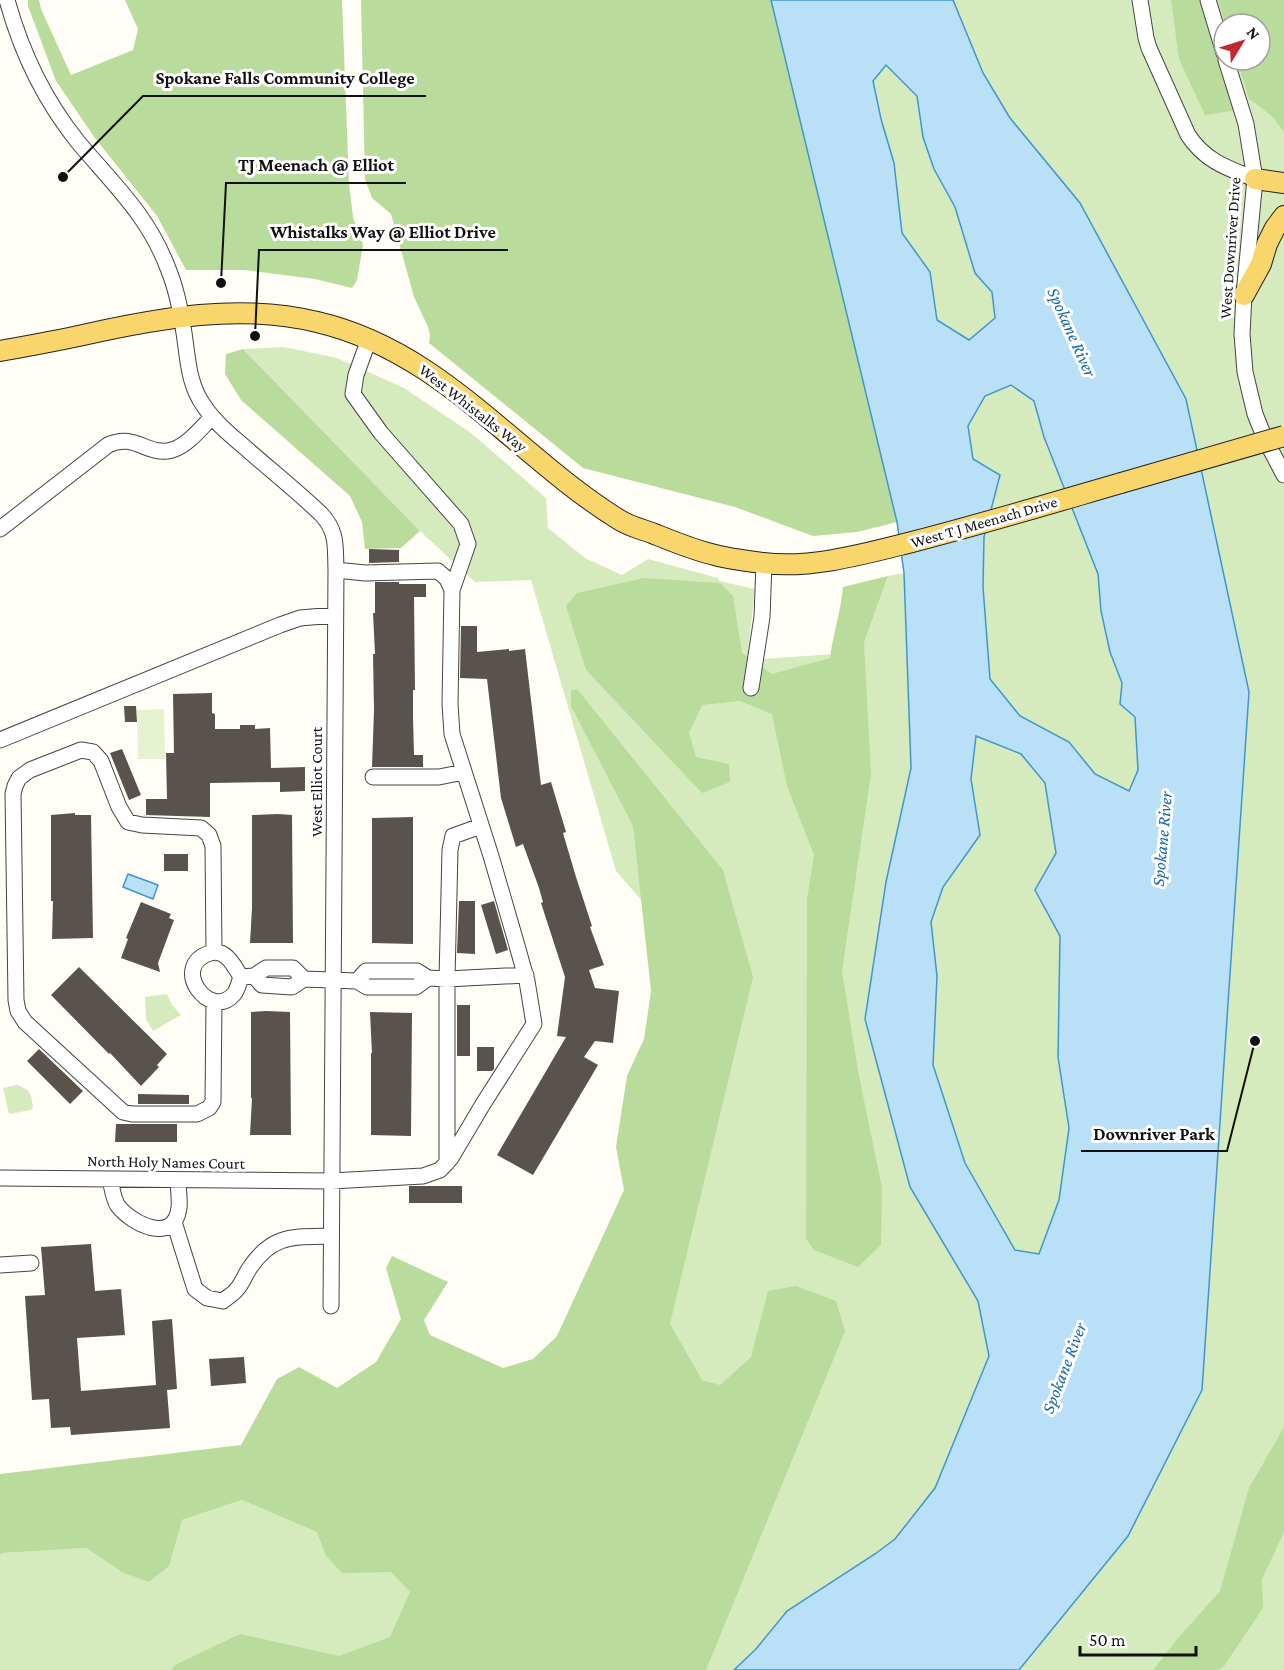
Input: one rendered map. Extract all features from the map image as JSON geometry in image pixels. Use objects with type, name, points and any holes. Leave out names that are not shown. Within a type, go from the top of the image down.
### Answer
[{"type":"main road","points":[[1255,179],[1284,183]]},
{"type":"main road","points":[[1244,295],[1262,264],[1267,244],[1275,228],[1284,216]]},
{"type":"main road","name":"West Whistalks Way","points":[[0,351],[110,328],[229,313],[278,315],[318,322],[369,339],[401,354],[436,377],[566,482],[621,521],[680,543]]},
{"type":"main road","name":"West T J Meenach Drive","points":[[680,543],[713,555],[764,563],[802,565],[883,549],[950,532],[1274,437]]},
{"type":"street","name":"West Elliot Court","points":[[7,0],[27,55],[54,108],[78,141],[136,210],[155,238],[173,282],[182,318],[191,377],[201,402],[212,417],[326,518],[335,538],[331,1306]]},
{"type":"street","points":[[1140,0],[1146,38],[1194,145],[1205,156],[1221,165],[1255,179]]},
{"type":"street","name":"West Downriver Drive","points":[[1230,72],[1246,124],[1255,179],[1244,295],[1242,334],[1245,372],[1256,414],[1274,437],[1284,475]]},
{"type":"street","points":[[369,339],[356,375],[353,394],[381,433],[461,524],[468,544],[452,590],[450,704],[452,734],[526,975],[534,1024],[447,1163]]},
{"type":"street","points":[[0,530],[108,445],[125,440],[152,449],[168,451],[185,443],[212,417]]},
{"type":"street","points":[[751,688],[762,617],[764,563]]},
{"type":"street","points":[[336,570],[365,573],[438,571],[447,579],[452,590]]},
{"type":"street","points":[[0,740],[280,625],[300,618],[335,615]]},
{"type":"street","points":[[214,952],[213,846],[208,835],[201,828],[142,825],[128,822],[119,807],[101,761],[93,752],[81,750],[30,770],[7,786],[13,794],[16,1000],[18,1011],[25,1022],[123,1112],[197,1114],[209,1108],[213,1102],[214,1002]]},
{"type":"street","points":[[373,777],[439,777],[464,772]]},
{"type":"street","points":[[447,1163],[450,850],[453,836],[481,826]]},
{"type":"street","points":[[247,976],[224,954],[214,952],[202,956],[193,966],[192,979],[196,988],[207,999],[220,1002],[230,998],[247,976],[266,969],[294,968],[304,979],[357,981],[366,971],[417,971],[428,978],[447,979],[526,975]]},
{"type":"street","name":"North Holy Names Court","points":[[0,1178],[331,1181],[423,1176],[440,1170],[447,1163]]},
{"type":"street","points":[[110,1179],[116,1203],[129,1218],[150,1228],[166,1228],[174,1222],[179,1209],[178,1180]]},
{"type":"street","points":[[174,1222],[195,1288],[207,1298],[222,1301],[237,1290],[249,1269],[263,1251],[273,1243],[294,1237],[331,1236]]},
{"type":"street","points":[[0,1265],[31,1263]]},
{"type":"green space","points":[[28,0],[39,0],[71,75],[133,50],[138,29],[125,0],[342,0],[349,184],[353,217],[363,245],[357,280],[352,288],[315,279],[245,270],[186,270],[157,216],[95,138],[56,81],[28,6]]},
{"type":"green space","points":[[361,0],[771,0],[897,522],[857,532],[813,536],[735,507],[583,468],[429,343],[428,327],[414,297],[391,214],[372,198],[365,179]]},
{"type":"green space","points":[[953,0],[1284,0],[1284,1670],[1019,1670],[1128,1536],[1249,692],[1186,399],[1080,203],[1010,118],[983,73]]},
{"type":"green space","points":[[1171,0],[1202,0],[1212,31],[1212,72],[1225,72],[1237,110],[1205,115],[1179,59]]},
{"type":"green space","points":[[1218,0],[1284,0],[1284,132],[1272,116],[1249,99],[1241,72],[1272,72],[1272,12],[1222,12]]},
{"type":"green space","points":[[887,64],[917,96],[923,137],[934,169],[955,207],[975,273],[992,292],[995,318],[969,340],[937,320],[930,272],[902,233],[898,202],[873,81]]},
{"type":"green space","points":[[284,347],[337,358],[404,388],[471,433],[546,498],[548,528],[585,558],[622,575],[648,559],[718,578],[719,581],[755,589],[747,660],[864,652],[864,643],[888,576],[904,573],[911,768],[886,882],[865,1019],[910,1187],[978,1301],[989,1356],[935,1488],[895,1539],[756,1649],[734,1670],[0,1670],[0,1555],[3,1553],[86,1548],[122,1572],[182,1520],[242,1500],[259,1507],[543,1475],[701,969],[616,871],[531,580],[475,582],[420,531],[243,349]]},
{"type":"green space","points":[[243,349],[420,531],[401,548],[365,549],[362,522],[350,496],[241,400],[225,374],[226,354]]},
{"type":"green space","points":[[1011,385],[1034,400],[1044,438],[1098,574],[1101,611],[1110,652],[1122,683],[1120,703],[1135,716],[1138,770],[1129,792],[1095,774],[1069,742],[1020,716],[990,679],[983,587],[984,537],[1000,476],[973,459],[968,426],[985,396]]},
{"type":"green space","points":[[888,576],[864,643],[871,774],[842,971],[858,1071],[882,1188],[881,1245],[858,1267],[814,1250],[806,1239],[807,899],[814,855],[787,786],[772,714],[740,701],[702,705],[689,733],[696,757],[729,764],[730,782],[702,793],[586,670],[566,606],[577,593],[644,578],[720,583],[733,596],[742,653],[772,674],[830,658],[843,587]]},
{"type":"green space","points":[[577,689],[723,870],[753,977],[670,1324],[702,1380],[720,1385],[751,1357],[768,1291],[796,1286],[836,1301],[845,1331],[706,1670],[171,1670],[175,1665],[240,1634],[339,1656],[390,1637],[410,1592],[391,1572],[342,1573],[326,1556],[317,1532],[242,1500],[182,1520],[169,1566],[149,1582],[122,1572],[86,1548],[0,1555],[0,1474],[241,1445],[277,1379],[299,1367],[337,1388],[376,1362],[401,1319],[386,1268],[392,1256],[448,1282],[424,1320],[430,1335],[503,1368],[533,1359],[557,1336],[624,1190],[616,1147],[627,1076],[644,1039],[651,991],[633,826],[571,706],[571,691]]},
{"type":"green space","points":[[164,709],[165,759],[138,759],[137,710]]},
{"type":"green space","points":[[975,736],[1021,754],[1045,783],[1056,853],[1035,890],[1060,936],[1058,1057],[1069,1128],[1059,1200],[1039,1254],[1015,1250],[965,1163],[933,1065],[937,976],[931,922],[943,887],[980,835],[971,779]]},
{"type":"green space","points":[[167,994],[172,1005],[181,1015],[153,1031],[146,1019],[145,997]]},
{"type":"green space","points":[[17,1085],[29,1093],[33,1107],[31,1110],[9,1114],[3,1088]]},
{"type":"green space","points":[[1284,1427],[1284,1532],[1262,1579],[1263,1608],[1224,1666],[1218,1670],[1153,1670],[1220,1591],[1249,1488]]},
{"type":"water","name":"Spokane River","points":[[771,0],[953,0],[983,73],[1010,118],[1080,203],[1186,399],[1249,692],[1202,1390],[1128,1536],[1019,1670],[734,1670],[756,1649],[787,1611],[895,1539],[935,1488],[989,1356],[978,1301],[910,1187],[865,1019],[886,882],[911,768],[904,573],[897,522]],"holes":[[[886,65],[917,96],[923,137],[934,169],[955,207],[975,273],[992,292],[995,318],[969,340],[937,320],[930,272],[902,233],[894,163],[873,81]],[[1011,385],[1034,401],[1044,437],[1098,574],[1101,611],[1110,652],[1122,683],[1120,704],[1135,717],[1138,770],[1129,791],[1095,774],[1069,742],[1020,716],[990,679],[983,587],[984,537],[1000,475],[973,459],[968,426],[985,396]],[[976,736],[1021,754],[1045,783],[1056,853],[1035,890],[1060,936],[1058,1057],[1069,1128],[1059,1200],[1039,1254],[1015,1250],[965,1163],[933,1065],[937,976],[931,922],[943,887],[980,835],[971,779]]]},
{"type":"water","points":[[128,874],[158,885],[153,899],[123,887]]},
{"type":"building","points":[[369,549],[399,550],[399,562],[369,563]]},
{"type":"building","points":[[375,582],[426,584],[426,597],[414,597],[414,755],[423,755],[423,767],[372,767]]},
{"type":"building","points":[[461,626],[477,626],[477,652],[525,649],[541,785],[551,782],[566,832],[563,833],[592,926],[590,927],[604,965],[589,970],[595,988],[619,991],[613,1043],[595,1041],[584,1057],[598,1065],[533,1175],[497,1155],[566,1037],[557,1036],[565,977],[541,903],[543,902],[539,888],[523,844],[516,847],[501,798],[487,679],[460,678]]},
{"type":"building","points":[[212,693],[215,729],[240,729],[240,725],[255,725],[255,729],[270,728],[271,768],[305,767],[305,791],[280,792],[280,782],[210,783],[210,817],[146,815],[146,799],[167,799],[166,753],[174,753],[173,694]]},
{"type":"building","points":[[124,706],[136,706],[137,722],[125,722]]},
{"type":"building","points":[[122,749],[141,795],[129,800],[110,753]]},
{"type":"building","points":[[75,813],[75,815],[91,815],[93,938],[52,939],[51,815]]},
{"type":"building","points":[[252,815],[292,815],[293,943],[250,943]]},
{"type":"building","points":[[413,817],[413,944],[372,943],[372,818]]},
{"type":"building","points":[[164,854],[188,854],[188,871],[164,871]]},
{"type":"building","points":[[459,901],[475,901],[475,954],[457,953]]},
{"type":"building","points":[[494,901],[508,950],[496,954],[481,905]]},
{"type":"building","points":[[141,902],[171,914],[169,918],[174,920],[158,963],[160,972],[121,958],[128,939],[126,938]]},
{"type":"building","points":[[79,967],[167,1054],[157,1065],[159,1067],[141,1086],[51,995]]},
{"type":"building","points":[[457,1005],[470,1005],[470,1056],[457,1056]]},
{"type":"building","points":[[251,1012],[290,1012],[291,1135],[250,1135]]},
{"type":"building","points":[[370,1012],[412,1013],[411,1136],[371,1135]]},
{"type":"building","points":[[477,1047],[494,1047],[494,1069],[492,1071],[477,1071]]},
{"type":"building","points":[[39,1049],[83,1091],[70,1104],[27,1061]]},
{"type":"building","points":[[138,1094],[189,1095],[189,1104],[138,1104]]},
{"type":"building","points":[[116,1124],[177,1124],[177,1142],[115,1142]]},
{"type":"building","points":[[409,1186],[462,1186],[462,1203],[409,1203]]},
{"type":"building","points":[[91,1244],[95,1291],[121,1289],[125,1335],[77,1338],[81,1391],[156,1385],[152,1321],[172,1319],[177,1389],[167,1390],[170,1428],[71,1435],[70,1427],[51,1428],[49,1399],[32,1400],[25,1296],[45,1295],[41,1247]]},
{"type":"building","points":[[244,1357],[246,1383],[211,1386],[209,1359]]},
{"type":"place","name":"Spokane Falls Community College","points":[[63,177]]},
{"type":"place","name":"TJ Meenach @ Elliot","points":[[221,283]]},
{"type":"place","name":"Whistalks Way @ Elliot Drive","points":[[255,336]]},
{"type":"place","name":"Downriver Park","points":[[1255,1041]]}]
